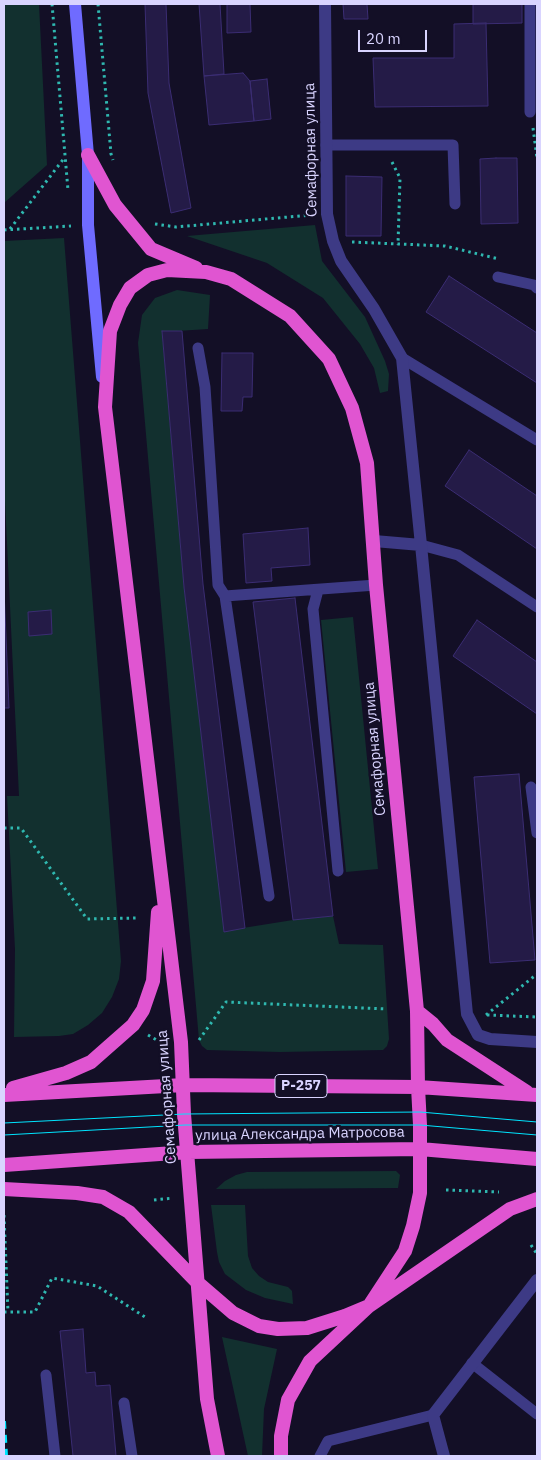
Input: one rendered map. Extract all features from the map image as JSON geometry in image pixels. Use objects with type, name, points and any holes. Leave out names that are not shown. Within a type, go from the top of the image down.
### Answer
[{"type":"highway","points":[[88,155],[114,205],[151,249],[206,272]]},
{"type":"highway","name":"Семафорная улица","points":[[218,1456],[207,1400],[181,1042],[105,407],[110,331],[120,305],[130,288],[148,276],[167,270],[206,272],[232,279],[290,316],[329,358],[352,408],[368,464],[376,585],[417,1011],[420,1193],[414,1226],[405,1251],[370,1306],[310,1360],[288,1400],[281,1436],[281,1456]]},
{"type":"highway","points":[[4,1091],[66,1073],[91,1062],[133,1025],[143,1010],[153,981],[161,879]]},
{"type":"highway","points":[[417,1011],[433,1024],[447,1040],[534,1094]]},
{"type":"highway","name":"Р-257","points":[[4,1095],[184,1086],[418,1087],[534,1094]]},
{"type":"highway","name":"улица Александра Матросова","points":[[4,1165],[188,1152],[420,1149],[537,1159]]},
{"type":"highway","points":[[4,1190],[77,1193],[103,1197],[129,1212],[197,1282],[232,1313],[259,1326],[278,1329],[307,1328],[370,1306],[510,1210],[537,1199]]},
{"type":"main road","name":"Семафорная улица","points":[[75,4],[88,155],[88,225],[105,407]]},
{"type":"street","name":"Семафорная улица","points":[[326,4],[327,214],[341,261],[374,309],[402,358],[467,1014],[478,1035],[490,1039],[537,1042]]},
{"type":"street","points":[[374,541],[421,545]]},
{"type":"street","points":[[444,1456],[432,1415],[537,1280]]},
{"type":"lane","points":[[530,4],[530,112]]},
{"type":"lane","points":[[326,145],[454,145],[455,204]]},
{"type":"lane","points":[[498,278],[534,285],[537,288]]},
{"type":"lane","points":[[198,348],[205,387],[218,585],[225,596],[269,896]]},
{"type":"lane","points":[[402,358],[537,440]]},
{"type":"lane","points":[[421,545],[458,555],[537,607]]},
{"type":"lane","points":[[225,596],[376,585]]},
{"type":"lane","points":[[318,590],[313,608],[338,871]]},
{"type":"lane","points":[[531,787],[537,833]]},
{"type":"lane","points":[[472,1363],[537,1414]]},
{"type":"lane","points":[[46,1375],[55,1456]]},
{"type":"lane","points":[[124,1403],[132,1456]]},
{"type":"lane","points":[[320,1456],[328,1441],[432,1415]]},
{"type":"path","points":[[52,4],[68,192]]},
{"type":"path","points":[[98,4],[111,154],[114,162]]},
{"type":"path","points":[[530,112],[537,158]]},
{"type":"path","points":[[382,144],[400,178],[398,245]]},
{"type":"path","points":[[10,230],[66,156]]},
{"type":"path","points":[[149,220],[156,224],[176,227],[327,214]]},
{"type":"path","points":[[4,230],[71,227],[70,218]]},
{"type":"path","points":[[334,242],[445,246],[500,259]]},
{"type":"path","points":[[4,828],[21,828],[87,919],[136,918]]},
{"type":"path","points":[[485,1015],[537,974]]},
{"type":"path","points":[[199,1040],[226,1002],[387,1009]]},
{"type":"path","points":[[141,1030],[160,1042]]},
{"type":"path","points":[[446,1190],[499,1192]]},
{"type":"path","points":[[154,1200],[173,1198]]},
{"type":"path","points":[[4,1216],[6,1312],[34,1312],[52,1278],[97,1286],[148,1319]]},
{"type":"path","points":[[531,1245],[537,1254]]},
{"type":"green space","points":[[4,4],[39,4],[47,165],[4,203]]},
{"type":"green space","points":[[315,225],[322,261],[365,317],[385,361],[389,374],[388,391],[380,393],[374,368],[360,344],[323,298],[267,263],[187,236]]},
{"type":"green space","points":[[64,238],[121,961],[119,979],[112,997],[102,1013],[88,1025],[73,1034],[14,1037],[15,949],[7,796],[19,796],[4,480],[4,241]]},
{"type":"green space","points":[[177,290],[210,295],[208,329],[162,332],[184,587],[224,931],[333,916],[339,944],[383,945],[389,1039],[387,1046],[383,1050],[280,1052],[207,1050],[199,1040],[138,343],[142,315],[155,298]]},
{"type":"green space","points":[[353,617],[378,869],[346,872],[321,620]]},
{"type":"green space","points":[[396,1171],[400,1175],[398,1188],[216,1189],[225,1181],[247,1172]]},
{"type":"green space","points":[[211,1205],[245,1205],[248,1256],[252,1268],[268,1282],[288,1287],[292,1291],[293,1304],[265,1298],[246,1290],[225,1274],[219,1262]]},
{"type":"green space","points":[[222,1337],[277,1349],[264,1409],[262,1456],[248,1456]]},
{"type":"building","points":[[145,4],[166,4],[169,83],[191,208],[171,213],[148,93]]},
{"type":"building","points":[[199,4],[220,4],[224,74],[204,76]]},
{"type":"building","points":[[227,4],[250,4],[251,32],[227,33]]},
{"type":"building","points":[[343,4],[367,4],[368,19],[344,19]]},
{"type":"building","points":[[473,4],[522,4],[522,23],[473,24]]},
{"type":"building","points":[[486,23],[488,106],[375,107],[373,58],[454,58],[454,24]]},
{"type":"building","points":[[243,73],[250,81],[254,121],[209,125],[204,76]]},
{"type":"building","points":[[267,79],[271,119],[254,121],[250,81]]},
{"type":"building","points":[[517,158],[518,223],[481,224],[480,159]]},
{"type":"building","points":[[346,176],[382,177],[381,236],[346,236]]},
{"type":"building","points":[[449,276],[537,333],[537,383],[426,312]]},
{"type":"building","points":[[162,331],[182,331],[203,584],[245,928],[224,932],[184,587]]},
{"type":"building","points":[[222,353],[253,353],[252,397],[243,397],[242,411],[221,411]]},
{"type":"building","points":[[469,450],[537,496],[537,549],[445,486]]},
{"type":"building","points":[[308,528],[310,565],[271,568],[272,581],[246,583],[243,534]]},
{"type":"building","points":[[4,589],[9,708],[4,708]]},
{"type":"building","points":[[295,598],[333,916],[293,920],[253,602]]},
{"type":"building","points":[[51,610],[52,634],[29,636],[28,612]]},
{"type":"building","points":[[477,620],[537,662],[537,714],[453,656]]},
{"type":"building","points":[[519,774],[535,960],[490,963],[474,777]]},
{"type":"building","points":[[83,1329],[86,1373],[95,1372],[96,1386],[110,1385],[116,1456],[73,1456],[60,1331]]},
{"type":"tram line","points":[[4,1123],[184,1114],[420,1112],[537,1122]]},
{"type":"tram line","points":[[4,1135],[185,1125],[420,1125],[537,1135]]},
{"type":"railway","points":[[4,1421],[6,1456]]}]
